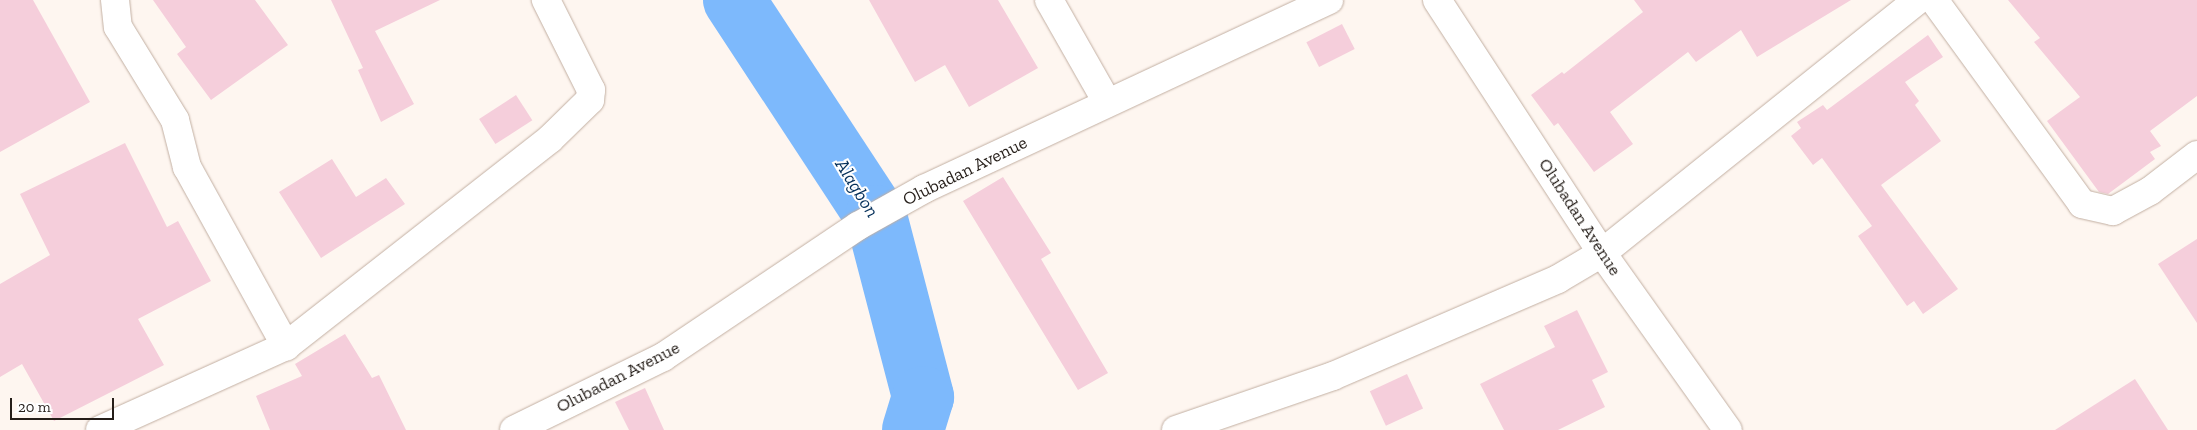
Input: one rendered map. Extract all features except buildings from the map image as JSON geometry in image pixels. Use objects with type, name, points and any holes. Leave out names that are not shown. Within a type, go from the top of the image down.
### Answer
[{"type":"street","points":[[115,0],[118,27],[176,120],[187,168],[286,346]]},
{"type":"street","points":[[100,430],[286,346],[550,139],[590,100],[591,90],[546,0]]},
{"type":"street","points":[[1049,0],[1107,102]]},
{"type":"street","name":"Olubadan Avenue","points":[[514,430],[663,357],[858,226],[924,189],[1329,0]]},
{"type":"street","name":"Olubadan Avenue","points":[[1437,0],[1602,253],[1728,430]]},
{"type":"street","points":[[1176,430],[1333,376],[1558,279],[1602,253],[1918,0]]},
{"type":"street","points":[[1934,0],[2082,204],[2113,211],[2150,190],[2197,155]]},
{"type":"waterway","name":"Alagbon","points":[[734,0],[876,216],[923,397],[913,430]]}]
